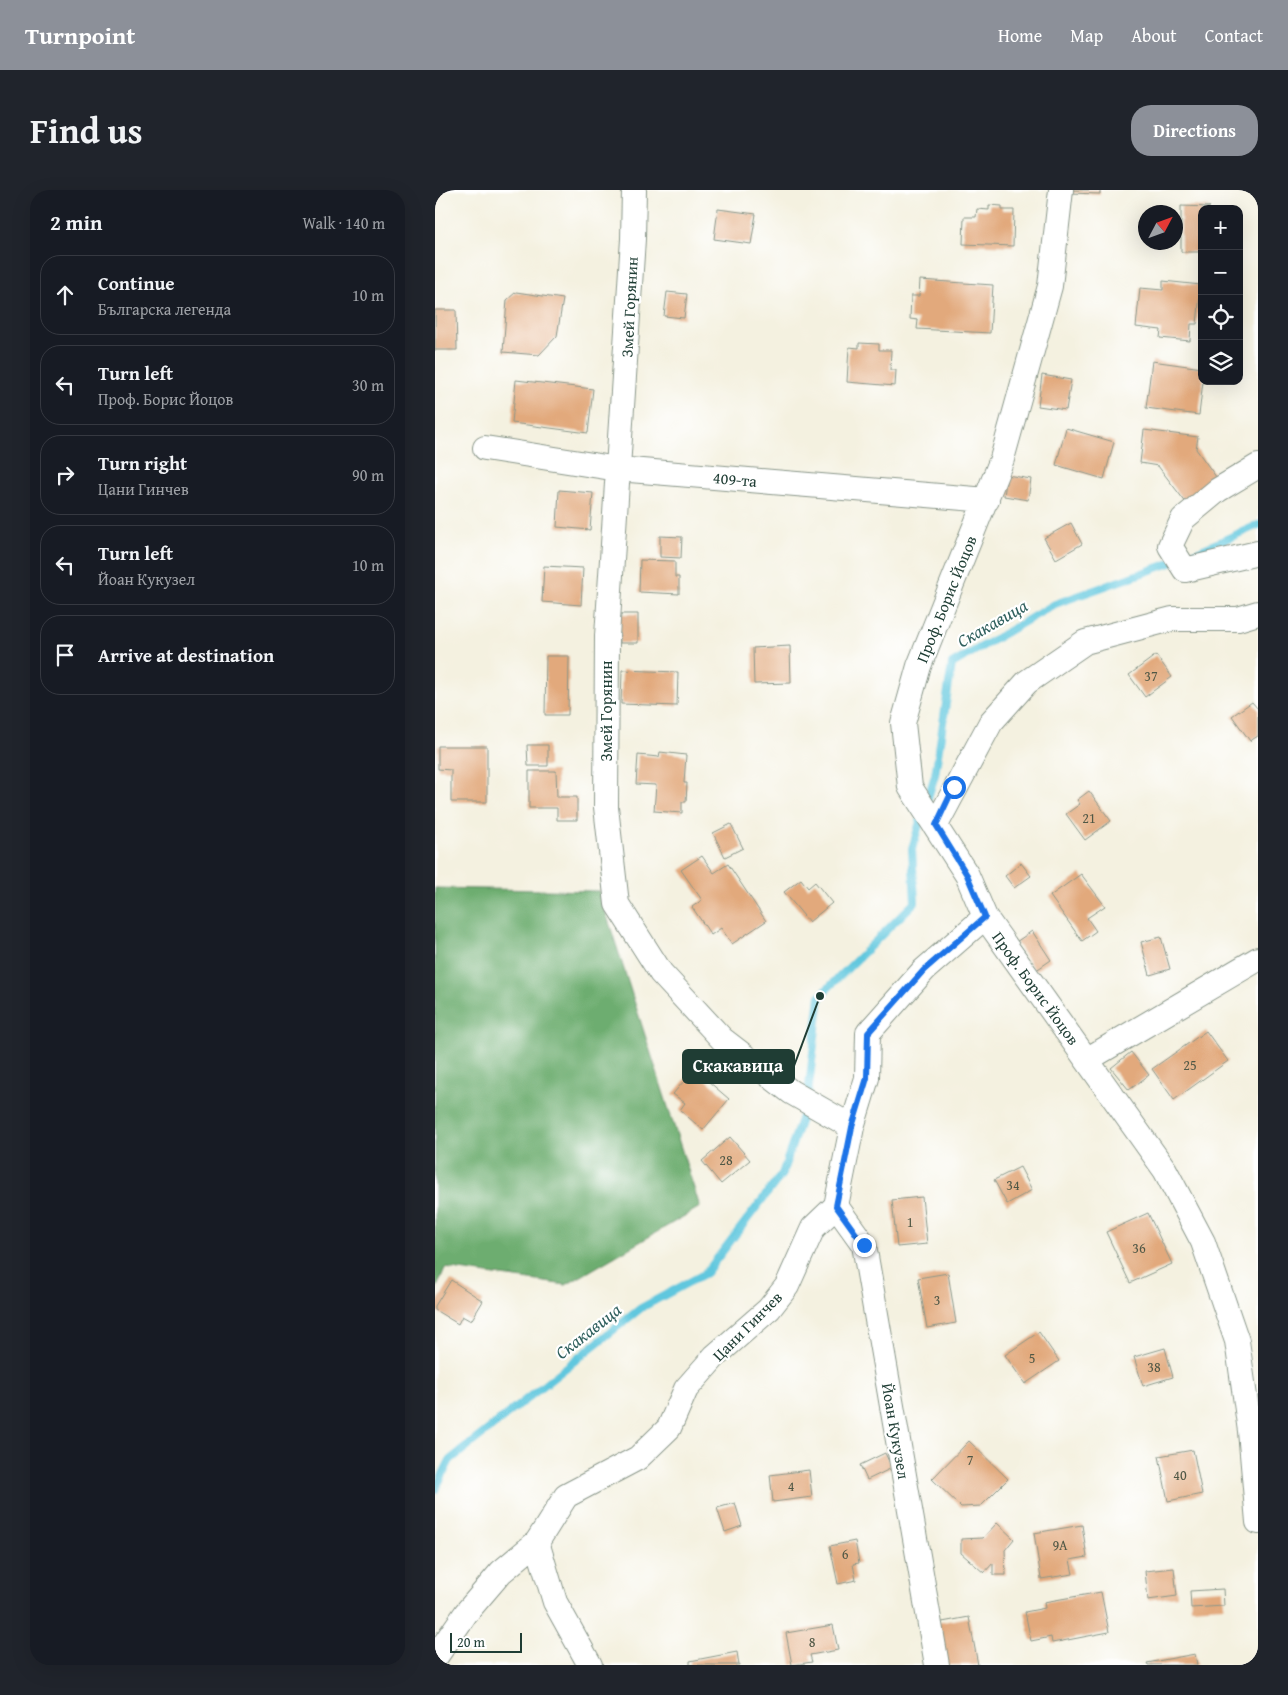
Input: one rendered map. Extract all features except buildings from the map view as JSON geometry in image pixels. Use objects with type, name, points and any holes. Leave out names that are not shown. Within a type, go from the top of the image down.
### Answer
[{"type":"street","name":"Змей Горянин","points":[[634,190],[633,239],[607,636],[606,797],[617,904],[661,973],[722,1039],[791,1092],[852,1127]]},
{"type":"street","name":"Проф. Борис Йоцов","points":[[1061,190],[1051,286],[1002,459],[919,666],[903,723],[910,787],[967,875],[985,917],[1045,1004],[1088,1059],[1165,1170],[1203,1242],[1237,1341],[1250,1431],[1258,1522]]},
{"type":"street","name":"409-та","points":[[485,448],[618,469],[987,500]]},
{"type":"street","points":[[1258,466],[1218,490],[1183,519],[1170,546],[1185,570],[1258,553]]},
{"type":"street","points":[[936,825],[991,722],[1027,682],[1085,642],[1171,619],[1238,619],[1258,613]]},
{"type":"street","points":[[836,1206],[852,1127],[867,1078],[868,1033],[924,970],[985,917]]},
{"type":"street","points":[[1088,1059],[1258,959]]},
{"type":"street","name":"Цани Гинчев","points":[[435,1658],[466,1613],[501,1572],[537,1542],[566,1496],[638,1458],[669,1428],[687,1389],[715,1356],[769,1309],[787,1286],[813,1228],[836,1206]]},
{"type":"street","name":"Йоан Кукузел","points":[[836,1206],[864,1245],[937,1665]]},
{"type":"street","points":[[537,1542],[555,1602],[590,1665]]},
{"type":"green space","points":[[435,888],[599,891],[700,1207],[566,1285],[445,1268],[435,1292]]},
{"type":"waterway","name":"Скакавица","points":[[926,804],[935,775],[952,664],[1055,604],[1179,560],[1258,525]]},
{"type":"waterway","name":"Скакавица","points":[[435,1490],[450,1460],[641,1308],[706,1273],[782,1174],[807,1102],[820,996],[915,902],[912,849],[922,815]]},
{"type":"place","name":"Скакавица","points":[[820,996]]},
{"type":"route","points":[[864,1245],[836,1206],[852,1127],[867,1078],[868,1033],[924,970],[985,917],[967,875],[936,825],[954,787]]}]
